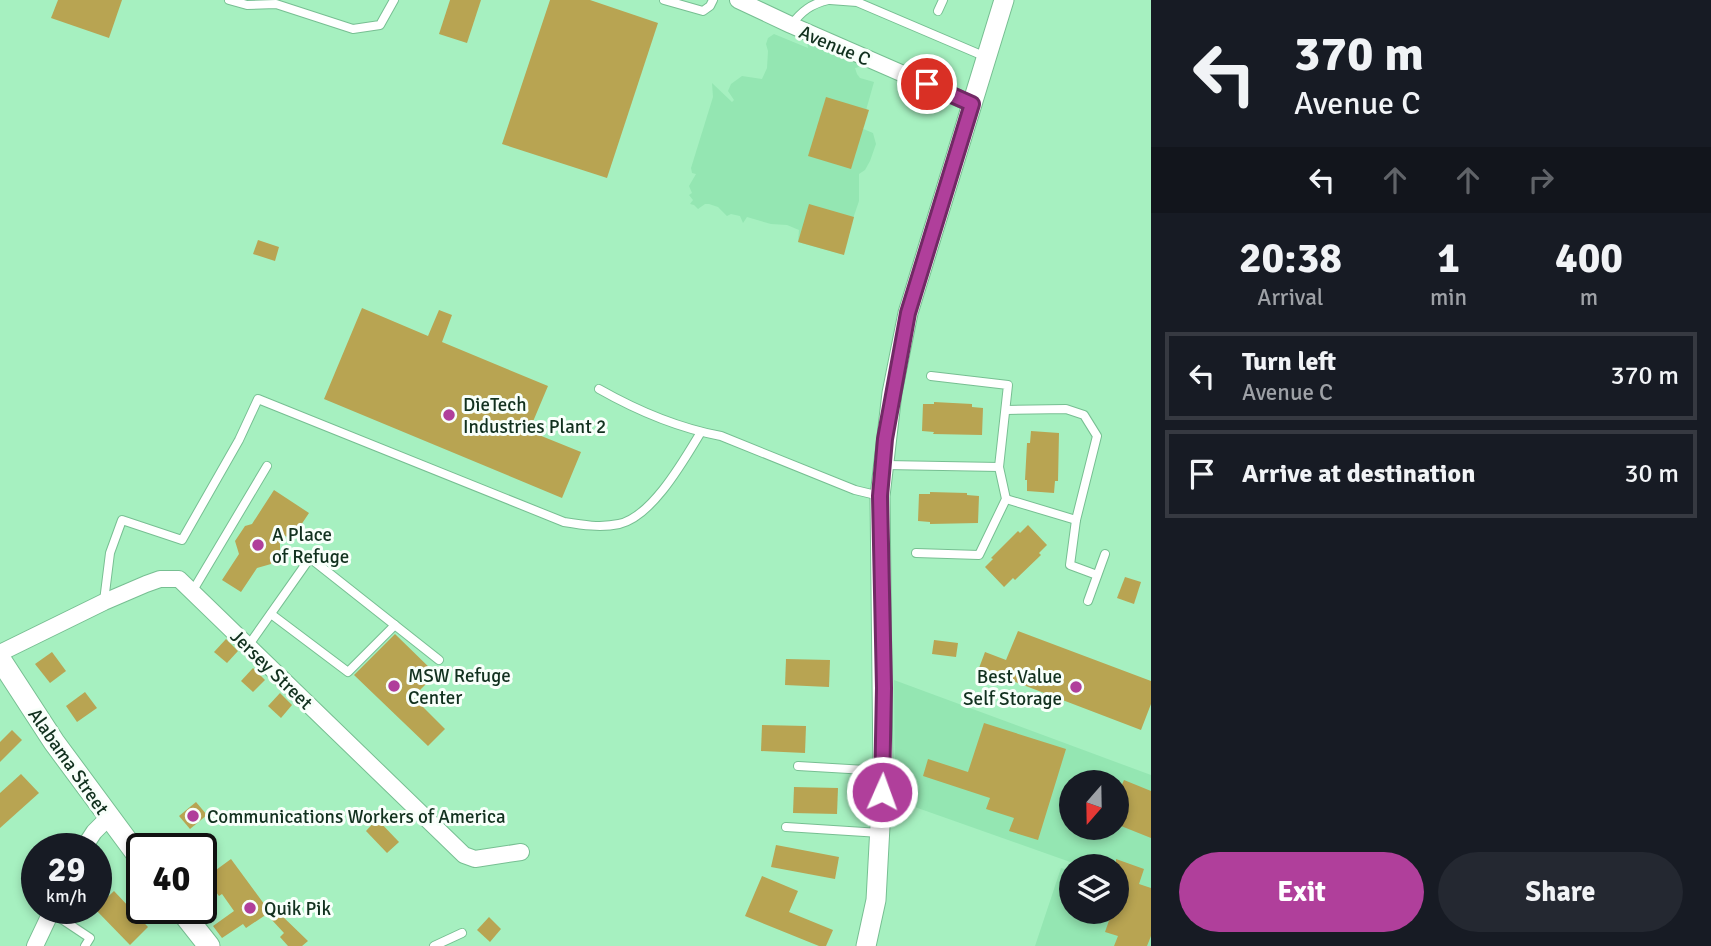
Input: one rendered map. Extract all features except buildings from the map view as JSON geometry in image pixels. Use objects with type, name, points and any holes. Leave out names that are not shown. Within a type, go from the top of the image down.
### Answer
[{"type":"main road","name":"Alabama Street","points":[[0,659],[54,742],[126,840]]},
{"type":"main road","points":[[192,924],[209,946]]},
{"type":"street","name":"Avenue C","points":[[738,0],[791,26],[972,104]]},
{"type":"street","points":[[866,946],[876,900],[883,771],[880,496],[892,393],[908,313],[1004,0]]},
{"type":"street","name":"Jersey Street","points":[[0,653],[104,601],[160,579],[179,579],[464,855],[475,859],[521,852]]},
{"type":"street","points":[[93,833],[108,818]]},
{"type":"street","points":[[35,946],[45,924]]},
{"type":"lane","points":[[229,0],[247,5],[276,4],[353,29],[380,25],[394,0]]},
{"type":"lane","points":[[664,0],[703,11],[713,0]]},
{"type":"lane","points":[[791,26],[800,13],[814,3],[829,0],[857,2],[986,57]]},
{"type":"lane","points":[[938,11],[943,0]]},
{"type":"lane","points":[[916,552],[979,555],[1006,499],[999,467],[1008,385],[930,376]]},
{"type":"lane","points":[[598,389],[626,404],[701,432],[721,436],[855,490],[880,496]]},
{"type":"lane","points":[[104,601],[110,553],[122,520],[182,540],[239,440],[258,399],[564,522],[590,526],[620,524],[643,512],[678,469],[701,432]]},
{"type":"lane","points":[[1006,410],[1066,409],[1084,415],[1097,436],[1076,520],[1070,565],[1097,575]]},
{"type":"lane","points":[[883,465],[999,467]]},
{"type":"lane","points":[[192,592],[267,466]]},
{"type":"lane","points":[[1006,499],[1076,520]]},
{"type":"lane","points":[[1088,601],[1105,554]]},
{"type":"lane","points":[[248,646],[310,558],[439,660]]},
{"type":"lane","points":[[271,614],[348,672],[395,625]]},
{"type":"lane","points":[[798,766],[883,771]]},
{"type":"lane","points":[[786,827],[880,833]]},
{"type":"lane","points":[[71,924],[90,938],[85,946]]},
{"type":"lane","points":[[434,946],[462,933]]},
{"type":"shaded area","points":[[774,34],[808,48],[807,41],[863,66],[855,68],[857,74],[860,78],[874,82],[861,128],[873,133],[876,144],[865,170],[859,174],[859,201],[841,254],[798,242],[799,230],[787,225],[771,224],[747,217],[743,223],[740,216],[727,216],[718,207],[705,204],[698,209],[690,204],[693,200],[689,195],[692,193],[689,186],[696,174],[692,173],[691,168],[713,97],[712,83],[732,102],[734,100],[728,91],[731,84],[742,76],[762,79],[767,68],[766,44],[768,38]]},
{"type":"shaded area","points":[[894,680],[1151,775],[1151,946],[1035,946],[1059,874],[1059,924],[1129,924],[1129,854],[1059,854],[1059,858],[895,800]]},
{"type":"place","name":"DieTech Industries Plant 2","points":[[449,415]]},
{"type":"place","name":"A Place of Refuge","points":[[258,545]]},
{"type":"place","name":"MSW Refuge Center","points":[[394,686]]},
{"type":"place","name":"Best Value Self Storage","points":[[1076,687]]},
{"type":"place","name":"Communications Workers of America","points":[[193,816]]},
{"type":"place","name":"Quik Pik","points":[[250,908]]},
{"type":"route","points":[[882,792],[884,688],[880,496],[885,439],[908,313],[972,104],[927,84]]}]
